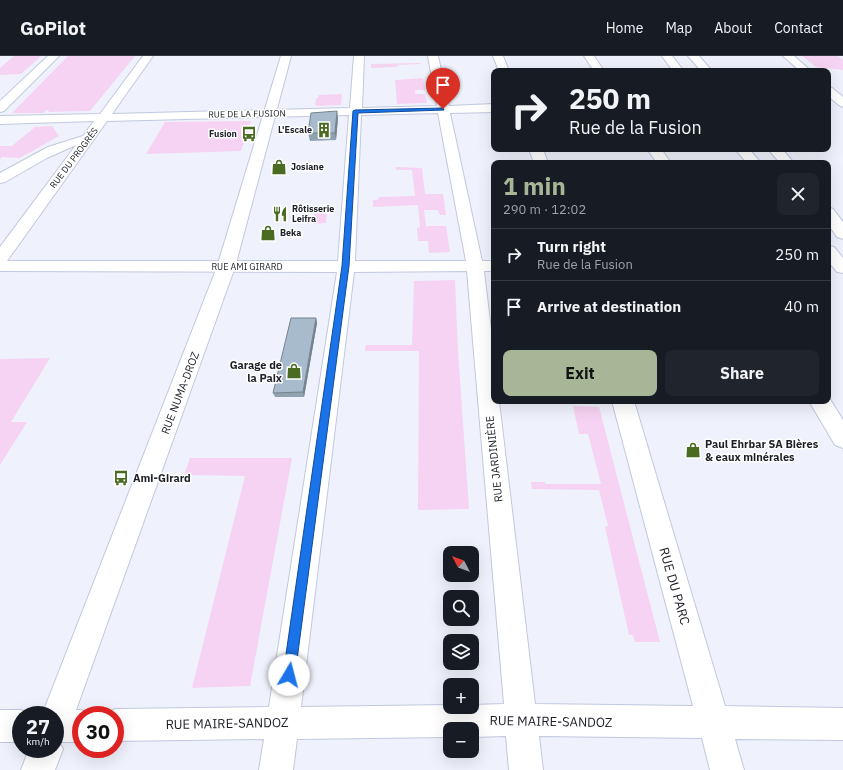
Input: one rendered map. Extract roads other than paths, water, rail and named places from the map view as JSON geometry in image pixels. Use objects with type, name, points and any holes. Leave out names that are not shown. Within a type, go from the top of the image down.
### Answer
[{"type":"street","points":[[0,108],[54,56]]},
{"type":"street","name":"RUE DU PROGRÈS","points":[[0,259],[148,56]]},
{"type":"street","name":"RUE NUMA-DROZ","points":[[62,706],[226,267],[253,167],[271,113],[286,56]]},
{"type":"street","points":[[276,770],[346,266],[359,56]]},
{"type":"street","name":"RUE JARDINIÈRE","points":[[433,56],[443,109],[484,266],[491,354]]},
{"type":"street","points":[[498,56],[503,68]]},
{"type":"street","points":[[589,56],[597,68]]},
{"type":"street","points":[[667,56],[677,68]]},
{"type":"street","points":[[693,56],[704,68]]},
{"type":"street","points":[[788,56],[802,68]]},
{"type":"street","points":[[831,93],[843,103]]},
{"type":"street","name":"RUE DE LA FUSION","points":[[0,120],[491,108]]},
{"type":"street","points":[[0,179],[60,146],[77,140],[87,139]]},
{"type":"street","points":[[745,152],[751,160]]},
{"type":"street","points":[[777,152],[784,160]]},
{"type":"street","points":[[831,216],[843,234]]},
{"type":"street","points":[[831,254],[843,268]]},
{"type":"street","name":"RUE AMI GIRARD","points":[[0,266],[484,266]]},
{"type":"street","name":"RUE JARDINIÈRE","points":[[495,404],[520,720],[526,770]]},
{"type":"street","name":"RUE DU PARC","points":[[623,404],[727,770]]},
{"type":"street","points":[[822,404],[843,439]]},
{"type":"street","name":"RUE MAIRE-SANDOZ","points":[[124,725],[520,720],[713,724],[843,724]]},
{"type":"street","points":[[0,726],[12,726]]},
{"type":"street","points":[[38,770],[43,758]]},
{"type":"place","name":"L'Escale","points":[[324,130]]},
{"type":"place","name":"Fusion","points":[[249,134]]},
{"type":"place","name":"Josiane","points":[[279,167]]},
{"type":"place","name":"Rôtisserie Leifra","points":[[280,214]]},
{"type":"place","name":"Beka","points":[[268,233]]},
{"type":"place","name":"Garage de la Paix","points":[[294,371]]},
{"type":"place","name":"Paul Ehrbar SA Bières & eaux minérales","points":[[693,450]]},
{"type":"place","name":"Ami-Girard","points":[[121,478]]}]
